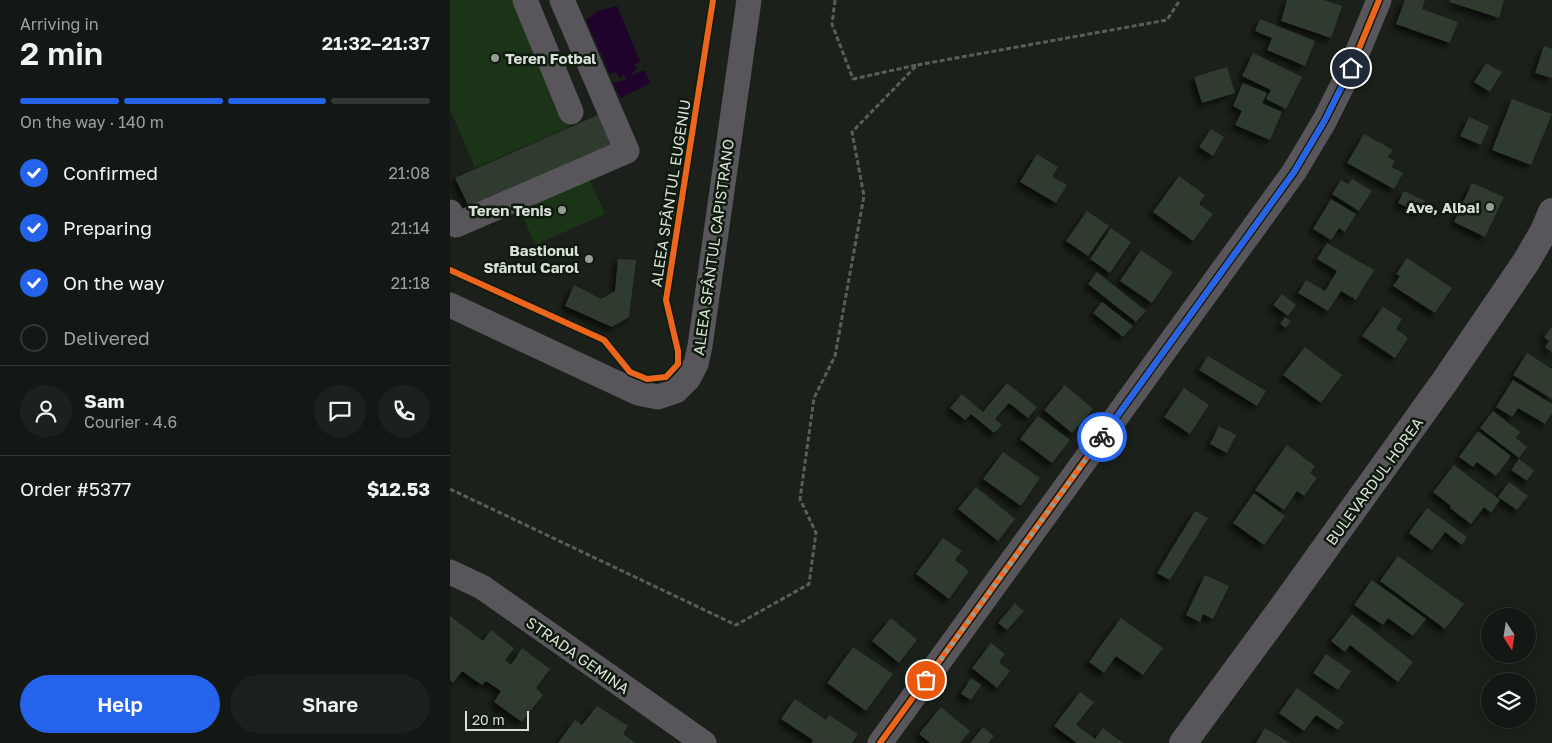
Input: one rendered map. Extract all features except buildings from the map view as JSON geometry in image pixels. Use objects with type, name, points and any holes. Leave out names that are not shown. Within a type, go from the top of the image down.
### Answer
[{"type":"main road","name":"BULEVARDUL HOREA","points":[[1184,743],[1445,381],[1549,226]]},
{"type":"street","points":[[525,0],[571,112]]},
{"type":"street","points":[[450,212],[456,225],[627,150],[562,0]]},
{"type":"street","name":"ALEEA SFÂNTUL CAPISTRANO","points":[[450,306],[638,393],[658,397],[676,391],[688,379],[696,364],[700,346],[749,0]]},
{"type":"street","points":[[880,743],[1294,172],[1325,120],[1351,68],[1378,0]]},
{"type":"street","name":"STRADA GEMINA","points":[[450,572],[482,587],[704,743]]},
{"type":"path","points":[[835,0],[832,24],[853,79],[917,65],[1167,20],[1180,0]]},
{"type":"path","points":[[450,490],[736,625],[809,584],[816,533],[800,499],[814,398],[835,356],[864,196],[852,132],[917,65]]},
{"type":"green space","name":"Teren Fotbal","points":[[450,0],[514,0],[570,127],[475,168],[450,109]]},
{"type":"green space","name":"Teren Tenis","points":[[588,176],[605,214],[535,245],[519,207]]},
{"type":"shaded area","points":[[617,6],[640,61],[634,65],[637,69],[632,73],[633,75],[644,70],[650,83],[621,98],[613,83],[626,80],[624,75],[619,78],[616,72],[610,74],[586,20],[598,11]]},
{"type":"cycle path","name":"ALEEA SFÂNTUL EUGENIU","points":[[450,270],[604,340],[630,372],[647,379],[666,377],[678,364],[678,351],[666,300],[713,0]]},
{"type":"cycle path","points":[[880,743],[1294,172],[1325,120],[1351,68],[1379,0]]},
{"type":"way so far","points":[[926,680],[1102,437]]},
{"type":"place","name":"Teren Fotbal","points":[[495,58]]},
{"type":"place","name":"Ave, Alba!","points":[[1490,207]]},
{"type":"place","name":"Teren Tenis","points":[[562,210]]},
{"type":"place","name":"Bastionul Sfântul Carol","points":[[589,259]]},
{"type":"route","points":[[1102,437],[1294,172],[1325,120],[1351,68]]}]
